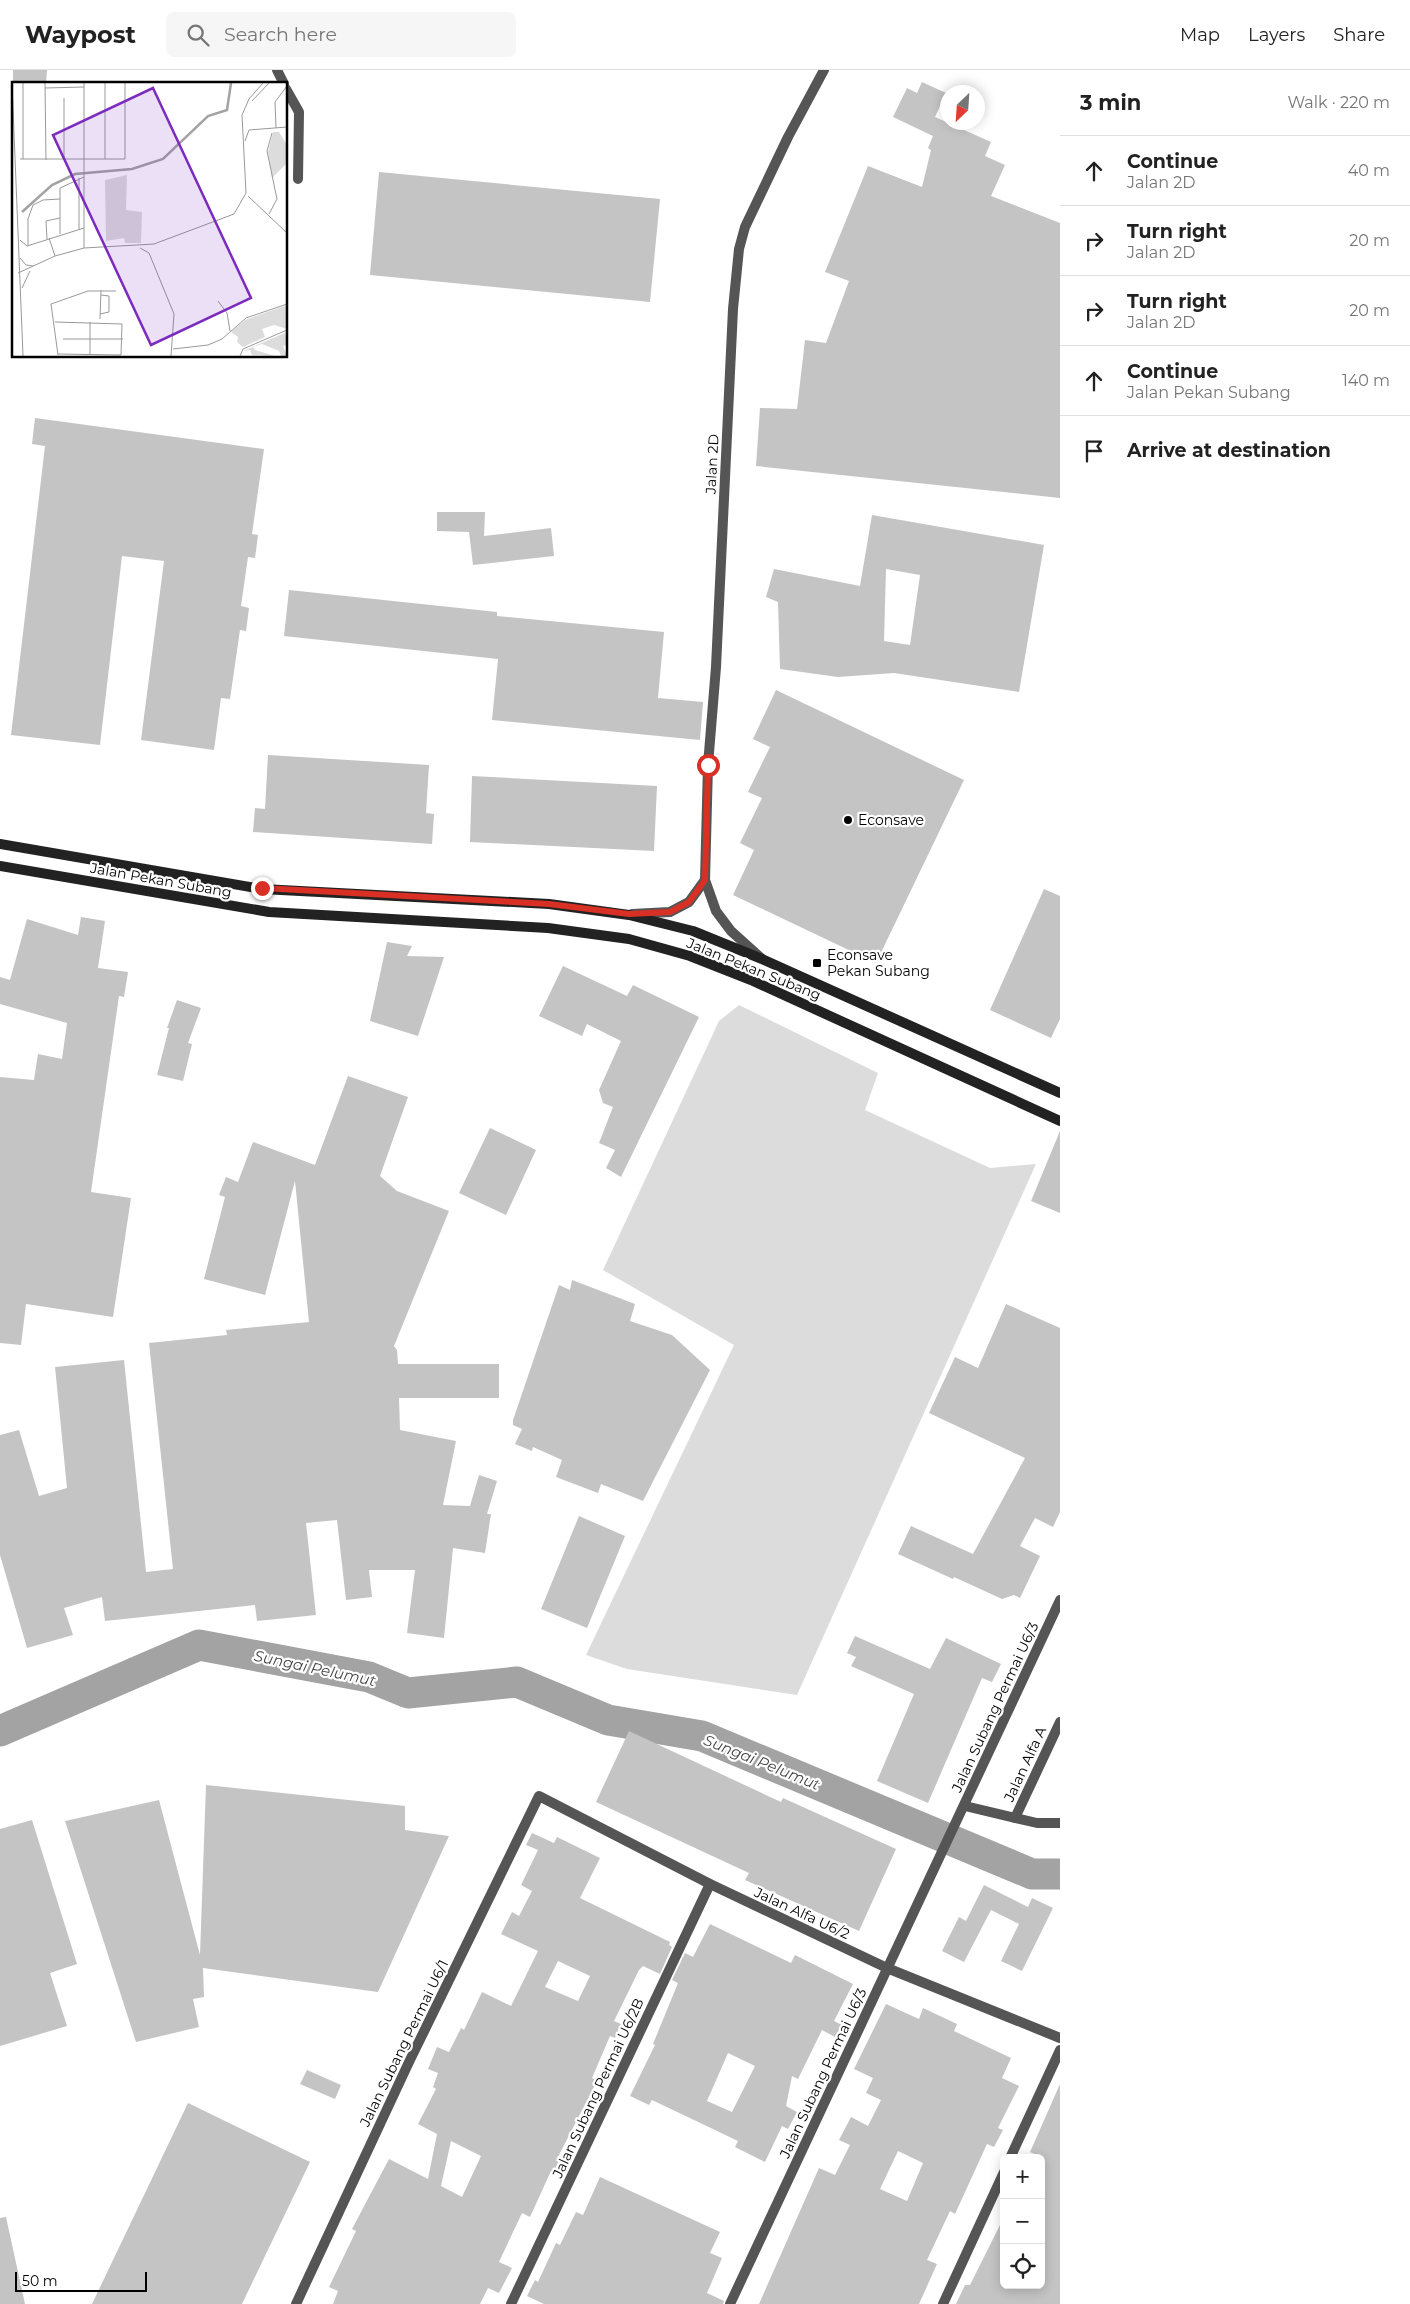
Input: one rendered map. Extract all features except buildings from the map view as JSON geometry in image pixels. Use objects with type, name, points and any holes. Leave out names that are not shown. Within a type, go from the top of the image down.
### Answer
[{"type":"main road","name":"Jalan Pekan Subang","points":[[0,844],[262,888],[549,904],[629,914],[693,931],[762,959],[1060,1093]]},
{"type":"main road","name":"Jalan Pekan Subang","points":[[0,866],[269,912],[548,928],[629,939],[690,956],[751,980],[1060,1121]]},
{"type":"street","points":[[277,70],[283,82]]},
{"type":"street","name":"Jalan 2D","points":[[762,959],[730,931],[716,911],[705,880],[708,765],[716,667],[733,309],[739,249],[745,227],[784,146],[824,70]]},
{"type":"street","points":[[288,93],[299,112],[298,179]]},
{"type":"street","points":[[629,914],[670,912],[689,902],[705,880]]},
{"type":"street","name":"Jalan Subang Permai U6/3","points":[[730,2304],[1060,1600]]},
{"type":"street","name":"Jalan Alfa A","points":[[1015,1818],[1060,1722]]},
{"type":"street","name":"Jalan Alfa U6/2","points":[[539,1796],[710,1884],[887,1968],[1060,2038]]},
{"type":"street","name":"Jalan Subang Permai U6/1","points":[[296,2304],[409,2062],[539,1796]]},
{"type":"street","points":[[965,1806],[1037,1823],[1060,1823]]},
{"type":"street","name":"Jalan Subang Permai U6/2B","points":[[511,2304],[710,1884]]},
{"type":"street","points":[[1012,2154],[1060,2050]]},
{"type":"street","points":[[943,2304],[1000,2181]]},
{"type":"shaded area","points":[[739,1005],[878,1073],[865,1110],[990,1168],[1036,1164],[797,1695],[627,1669],[586,1655],[734,1345],[603,1270],[719,1021]]},
{"type":"waterway","name":"Sungai Pelumut","points":[[0,1731],[199,1645],[369,1677],[408,1693],[517,1682],[608,1720],[702,1736],[1032,1874],[1060,1874]]},
{"type":"place","name":"Econsave","points":[[848,820]]},
{"type":"place","name":"Econsave Pekan Subang","points":[[817,963]]},
{"type":"route","points":[[262,888],[549,904],[629,914],[670,912],[689,902],[705,880],[708,765]]}]
